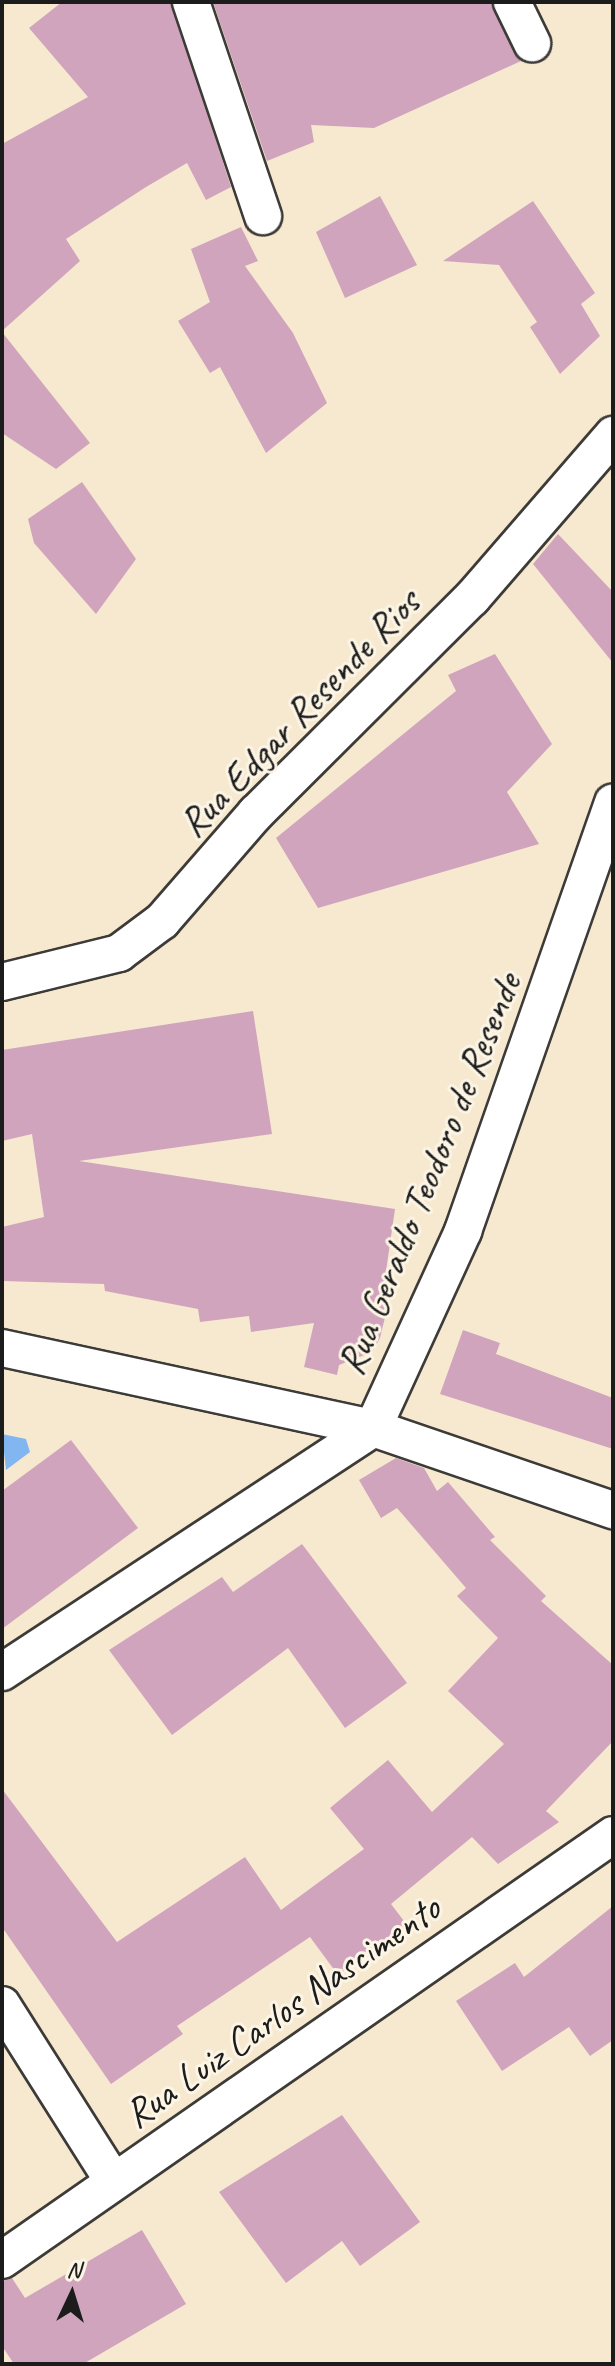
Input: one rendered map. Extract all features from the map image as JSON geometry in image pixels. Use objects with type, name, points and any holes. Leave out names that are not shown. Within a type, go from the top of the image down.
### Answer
[{"type":"street","points":[[191,2],[263,216]]},
{"type":"street","points":[[512,2],[532,43]]},
{"type":"street","name":"Rua Edgar Resende Rios","points":[[2,982],[119,953],[162,921],[256,813],[472,598],[613,435]]},
{"type":"street","name":"Rua Geraldo Teodoro de Resende","points":[[2,1672],[373,1428],[463,1231],[597,900],[613,802]]},
{"type":"street","points":[[2,1348],[373,1428],[613,1510]]},
{"type":"street","name":"Rua Luiz Carlos Nascimento","points":[[2,2260],[613,1835]]},
{"type":"street","points":[[2,2005],[114,2182]]},
{"type":"water","points":[[2,1434],[26,1439],[30,1452],[6,1470]]},
{"type":"building","points":[[62,2],[171,2],[231,187],[206,200],[187,163],[146,187],[66,239],[80,261],[2,331],[2,144],[88,97],[29,28]]},
{"type":"building","points":[[213,2],[491,2],[521,61],[374,128],[311,125],[314,142],[267,161]]},
{"type":"building","points":[[380,196],[417,265],[345,298],[316,232]]},
{"type":"building","points":[[533,201],[595,293],[581,304],[600,336],[560,374],[530,327],[537,322],[499,265],[443,261]]},
{"type":"building","points":[[241,227],[258,261],[245,266],[293,333],[327,403],[266,453],[220,367],[210,373],[178,321],[210,302],[191,249]]},
{"type":"building","points":[[2,332],[90,443],[56,469],[2,433]]},
{"type":"building","points":[[82,482],[136,559],[96,614],[34,543],[28,519]]},
{"type":"building","points":[[558,534],[613,592],[613,663],[533,564]]},
{"type":"building","points":[[495,654],[552,744],[507,792],[539,844],[318,908],[276,838],[456,691],[448,675]]},
{"type":"building","points":[[253,1011],[272,1134],[79,1161],[395,1209],[385,1278],[394,1280],[380,1338],[372,1352],[339,1365],[337,1375],[304,1367],[314,1323],[251,1332],[249,1316],[200,1322],[198,1309],[105,1291],[104,1284],[2,1281],[2,1227],[44,1217],[32,1134],[2,1141],[2,1050]]},
{"type":"building","points":[[463,1330],[500,1343],[496,1354],[613,1398],[613,1449],[440,1394]]},
{"type":"building","points":[[71,1440],[138,1528],[2,1629],[2,1491]]},
{"type":"building","points":[[396,1458],[424,1468],[437,1491],[448,1482],[495,1537],[490,1540],[546,1596],[541,1601],[613,1665],[613,1741],[546,1811],[559,1822],[498,1864],[472,1837],[391,1904],[407,1925],[338,1975],[310,1937],[177,2026],[183,2034],[111,2084],[2,1927],[2,1789],[117,1942],[245,1857],[281,1910],[364,1849],[330,1808],[388,1760],[432,1812],[504,1744],[448,1691],[498,1638],[457,1596],[466,1588],[397,1508],[381,1518],[359,1480]]},
{"type":"building","points":[[302,1544],[407,1683],[345,1728],[288,1648],[172,1735],[109,1650],[222,1577],[233,1592]]},
{"type":"building","points":[[613,1906],[613,2040],[590,2056],[569,2027],[502,2071],[456,2001],[515,1963],[524,1977]]},
{"type":"building","points":[[342,2115],[420,2222],[360,2266],[342,2241],[286,2283],[219,2192]]},
{"type":"building","points":[[142,2230],[186,2304],[83,2364],[14,2364],[2,2346],[2,2281],[12,2278],[25,2298]]}]
